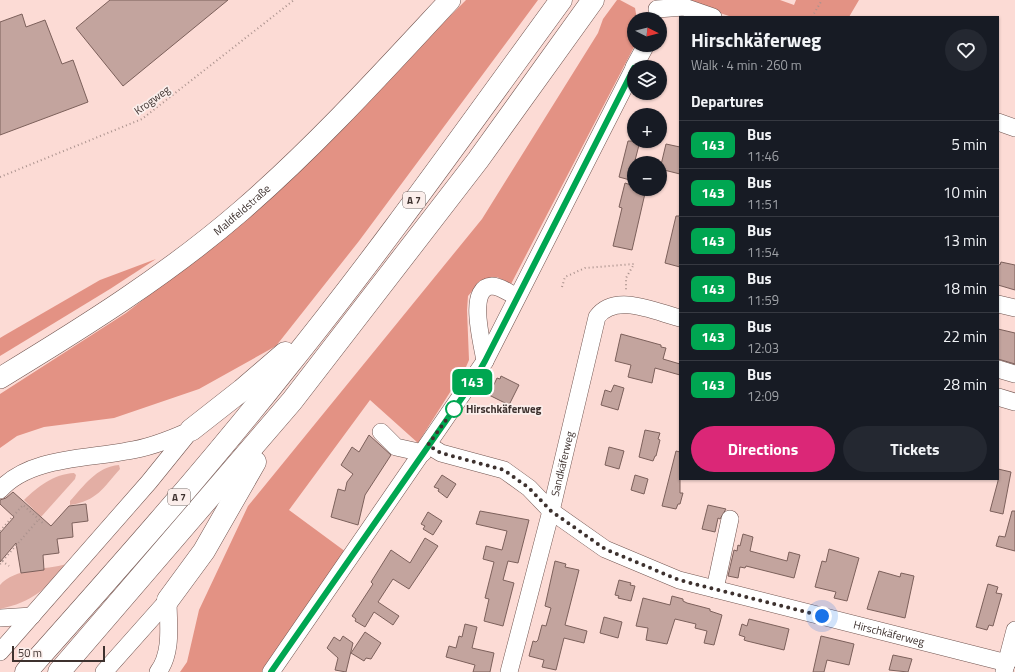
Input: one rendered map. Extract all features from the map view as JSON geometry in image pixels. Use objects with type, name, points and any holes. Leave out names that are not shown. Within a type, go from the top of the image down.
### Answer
[{"type":"highway","name":"A 7","points":[[26,672],[174,503],[327,317],[561,0]]},
{"type":"highway","name":"A 7","points":[[59,672],[292,401],[478,160],[592,0]]},
{"type":"highway","points":[[190,430],[254,380],[327,317]]},
{"type":"highway","points":[[168,600],[204,551],[236,493],[292,401]]},
{"type":"main road","name":"Maldfeldstraße","points":[[0,378],[96,319],[173,266],[242,211],[339,119],[450,0]]},
{"type":"street","points":[[656,12],[684,7],[710,16]]},
{"type":"street","points":[[271,672],[426,449],[485,361],[627,81]]},
{"type":"street","points":[[999,122],[1015,128]]},
{"type":"street","points":[[485,361],[477,309],[479,294],[485,288],[492,286],[500,288],[517,297]]},
{"type":"street","name":"Sandkäferweg","points":[[509,672],[551,511],[596,321],[600,314],[609,307],[619,304],[629,305]]},
{"type":"street","points":[[999,304],[1015,308]]},
{"type":"street","points":[[629,305],[679,318]]},
{"type":"street","points":[[999,369],[1015,374]]},
{"type":"street","points":[[999,397],[1015,402]]},
{"type":"street","points":[[0,490],[17,475],[44,465],[76,458],[129,451],[152,445],[190,430]]},
{"type":"street","points":[[0,652],[148,482],[190,430]]},
{"type":"street","name":"Hirschkäferweg","points":[[381,432],[396,447],[426,449],[504,470],[529,488],[551,511],[605,549],[679,580],[1006,667]]},
{"type":"street","points":[[715,589],[730,519]]},
{"type":"street","points":[[104,672],[168,600]]},
{"type":"street","points":[[158,672],[163,666],[168,652],[168,600]]},
{"type":"street","points":[[0,618],[32,616]]},
{"type":"street","points":[[1006,667],[1015,630]]},
{"type":"path","name":"Krogweg","points":[[0,177],[142,119],[294,0]]},
{"type":"path","points":[[813,16],[822,0]]},
{"type":"path","points":[[562,287],[565,277],[585,268],[634,264],[626,278],[626,293],[629,305]]},
{"type":"path","points":[[0,531],[23,505],[44,524]]},
{"type":"path","points":[[0,564],[39,519]]},
{"type":"path","points":[[2,560],[9,566]]},
{"type":"shaded area","points":[[466,0],[538,0],[359,241],[276,346],[199,389],[114,418],[44,427],[17,436],[0,448],[0,394],[126,313],[210,248],[342,125]]},
{"type":"shaded area","points":[[617,0],[620,0],[635,8],[636,12],[627,12],[627,52],[631,52],[511,284],[497,277],[480,282],[468,296],[467,310],[469,360],[418,443],[370,400],[289,510],[346,552],[262,672],[180,672],[187,662],[199,610],[248,506],[482,219],[598,33],[603,19]]},
{"type":"shaded area","points":[[681,0],[780,0],[794,5],[796,0],[859,0],[850,16],[729,16]]},
{"type":"shaded area","points":[[156,259],[0,356],[0,338],[100,280]]},
{"type":"shaded area","points":[[119,465],[120,469],[99,493],[87,500],[70,505],[70,501],[97,473],[104,469]]},
{"type":"shaded area","points":[[74,473],[76,475],[75,479],[41,517],[24,500],[34,490],[46,482],[60,476]]},
{"type":"shaded area","points":[[67,564],[53,581],[38,593],[21,603],[0,609],[0,585],[6,579],[22,572]]},
{"type":"building","points":[[110,0],[228,0],[123,86],[76,28]]},
{"type":"building","points":[[22,14],[26,27],[45,20],[62,64],[73,60],[88,102],[0,135],[0,22]]},
{"type":"building","points":[[667,144],[679,147],[679,174],[667,171],[667,156],[663,156]]},
{"type":"building","points":[[627,145],[627,148],[638,148],[636,156],[627,156],[627,179],[619,177]]},
{"type":"building","points":[[625,183],[627,184],[627,196],[644,196],[632,250],[613,246],[622,208],[619,207]]},
{"type":"building","points":[[676,216],[679,216],[679,267],[665,263]]},
{"type":"building","points":[[1001,262],[1015,265],[1015,290],[999,285]]},
{"type":"building","points":[[999,329],[1015,333],[1015,364],[999,359]]},
{"type":"building","points":[[621,334],[661,345],[661,347],[666,348],[663,359],[679,364],[679,375],[655,368],[652,383],[628,377],[631,365],[615,361]]},
{"type":"building","points":[[501,376],[519,385],[509,405],[489,395],[497,378],[500,379]]},
{"type":"building","points":[[614,385],[624,388],[618,410],[601,405],[605,390],[611,392]]},
{"type":"building","points":[[645,430],[660,433],[656,456],[653,461],[639,457]]},
{"type":"building","points":[[369,435],[391,455],[365,495],[358,525],[331,517],[338,489],[345,491],[347,482],[353,474],[341,465],[352,447],[359,452]]},
{"type":"building","points":[[609,447],[624,451],[619,469],[605,465]]},
{"type":"building","points":[[676,451],[679,452],[680,493],[683,493],[680,504],[678,504],[676,509],[662,506]]},
{"type":"building","points":[[999,469],[1011,472],[1003,514],[990,511],[998,481]]},
{"type":"building","points":[[442,475],[456,484],[447,498],[438,491],[439,489],[434,487]]},
{"type":"building","points":[[635,475],[648,479],[644,494],[631,490]]},
{"type":"building","points":[[13,492],[51,526],[69,506],[86,504],[88,521],[72,523],[73,537],[57,539],[59,553],[43,555],[44,570],[21,573],[16,543],[0,562],[0,533],[14,517],[0,504],[0,500],[6,498]]},
{"type":"building","points":[[708,505],[726,509],[720,519],[718,518],[715,532],[702,529]]},
{"type":"building","points":[[480,511],[529,520],[518,563],[508,561],[503,580],[514,583],[503,626],[484,621],[489,599],[485,598],[494,562],[483,559],[486,546],[502,550],[507,531],[476,524]]},
{"type":"building","points":[[1012,511],[1015,511],[1015,551],[996,546],[999,536],[1005,537]]},
{"type":"building","points":[[428,512],[442,521],[433,535],[423,529],[425,526],[421,524]]},
{"type":"building","points":[[743,534],[753,537],[750,551],[787,561],[789,552],[800,555],[794,578],[746,566],[745,568],[740,567],[738,578],[728,576],[734,550],[737,551],[738,545],[740,546]]},
{"type":"building","points":[[425,538],[438,546],[409,589],[393,579],[378,602],[399,616],[393,625],[374,612],[365,627],[355,621],[356,619],[352,616],[373,584],[371,582],[391,550],[410,563]]},
{"type":"building","points":[[829,549],[859,558],[847,601],[834,598],[836,592],[815,587],[822,561],[826,562]]},
{"type":"building","points":[[555,561],[566,564],[565,567],[579,570],[565,625],[587,631],[584,643],[564,638],[556,670],[542,667],[544,660],[529,656],[533,641],[536,642],[538,640],[542,625],[546,626],[551,608],[545,606]]},
{"type":"building","points":[[879,571],[900,577],[901,573],[914,576],[905,618],[867,609]]},
{"type":"building","points":[[619,580],[631,583],[630,585],[635,586],[631,601],[618,598],[619,596],[615,595]]},
{"type":"building","points":[[988,584],[998,587],[996,593],[1002,594],[993,626],[989,625],[987,630],[976,627]]},
{"type":"building","points":[[672,596],[683,599],[683,601],[687,603],[710,609],[710,611],[722,615],[714,645],[704,643],[707,631],[695,628],[696,624],[675,619],[667,644],[646,640],[648,628],[636,626],[643,598],[670,605]]},
{"type":"building","points":[[604,617],[622,622],[618,638],[600,633]]},
{"type":"building","points":[[749,619],[789,629],[784,650],[744,640],[745,637],[739,635],[742,624],[747,626]]},
{"type":"building","points":[[465,624],[477,627],[472,648],[494,653],[490,672],[473,672],[475,665],[446,657],[449,646],[456,648],[459,636],[462,637]]},
{"type":"building","points":[[365,632],[381,643],[371,659],[366,658],[364,661],[351,653]]},
{"type":"building","points":[[343,636],[353,643],[346,672],[335,670],[338,658],[327,648],[334,637],[340,641]]},
{"type":"building","points":[[821,636],[854,644],[849,665],[827,660],[824,672],[813,672]]},
{"type":"building","points":[[893,655],[912,659],[908,672],[889,670]]},
{"type":"bus line","name":"143","points":[[271,672],[473,382],[500,332],[627,82]]},
{"type":"place","name":"Hirschkäferweg","points":[[454,409]]},
{"type":"route","points":[[454,409],[428,445],[441,453],[483,463],[504,470],[529,488],[551,511],[605,549],[679,580],[822,616]]}]
